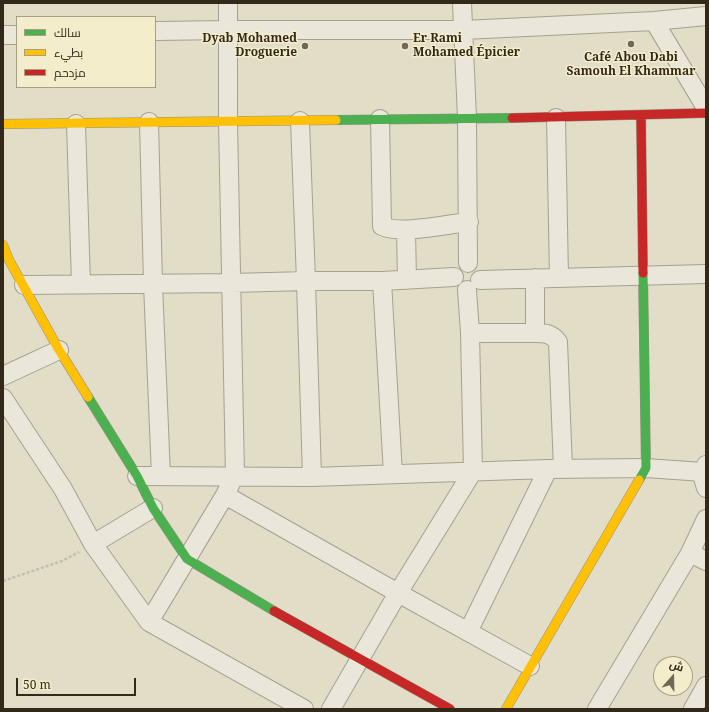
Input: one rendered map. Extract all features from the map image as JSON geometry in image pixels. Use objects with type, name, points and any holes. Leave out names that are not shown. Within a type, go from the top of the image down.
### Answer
[{"type":"street","points":[[149,622],[225,495],[235,475],[228,121],[228,3]]},
{"type":"street","points":[[462,3],[467,118],[469,222],[468,263]]},
{"type":"street","points":[[156,31],[463,30],[654,21],[706,16]]},
{"type":"street","points":[[654,21],[706,108]]},
{"type":"street","points":[[3,35],[16,35]]},
{"type":"street","points":[[3,124],[556,118],[706,113]]},
{"type":"street","points":[[506,709],[646,468],[641,116]]},
{"type":"street","points":[[556,118],[559,278]]},
{"type":"street","points":[[380,119],[382,226],[388,229],[406,230],[469,222]]},
{"type":"street","points":[[300,121],[312,477]]},
{"type":"street","points":[[149,122],[153,284],[161,476]]},
{"type":"street","points":[[76,124],[81,284]]},
{"type":"street","points":[[406,230],[407,280]]},
{"type":"street","points":[[3,245],[9,260],[59,350],[137,476],[153,508],[187,559],[274,611],[450,709]]},
{"type":"street","points":[[333,707],[398,594],[473,472],[470,332],[474,285],[480,274],[474,265],[468,263],[458,267],[455,271],[454,277],[456,283],[461,288],[474,285],[535,278],[706,274]]},
{"type":"street","points":[[24,285],[232,283],[306,280],[407,280],[454,277]]},
{"type":"street","points":[[535,278],[535,333]]},
{"type":"street","points":[[382,280],[393,474]]},
{"type":"street","points":[[468,632],[556,469],[558,342],[548,333],[470,332]]},
{"type":"street","points":[[3,376],[59,350]]},
{"type":"street","points":[[3,398],[63,489],[93,544],[149,622],[304,709]]},
{"type":"street","points":[[137,476],[235,475],[312,477],[556,469],[646,468],[705,475]]},
{"type":"street","points":[[225,495],[398,594],[530,666]]},
{"type":"street","points":[[93,544],[153,508]]},
{"type":"street","points":[[597,709],[690,553],[706,519]]},
{"type":"street","points":[[690,553],[706,561]]},
{"type":"street","points":[[693,709],[706,686]]},
{"type":"path","points":[[3,581],[62,561],[93,544]]},
{"type":"traffic: fast","points":[[336,120],[512,118]]},
{"type":"traffic: fast","points":[[639,480],[646,468],[643,273]]},
{"type":"traffic: fast","points":[[88,397],[137,476],[153,508],[187,559],[274,611]]},
{"type":"traffic: slow","points":[[3,124],[336,120]]},
{"type":"traffic: slow","points":[[3,245],[9,260],[59,350],[88,397]]},
{"type":"traffic: slow","points":[[506,709],[639,480]]},
{"type":"traffic: jam","points":[[512,118],[706,113]]},
{"type":"traffic: jam","points":[[641,116],[643,273]]},
{"type":"traffic: jam","points":[[274,611],[450,709]]},
{"type":"place","name":"Café Abou Dabi Samouh El Khammar","points":[[631,44]]},
{"type":"place","name":"Dyab Mohamed Droguerie","points":[[305,46]]},
{"type":"place","name":"Er Rami Mohamed Épicier","points":[[405,46]]}]
